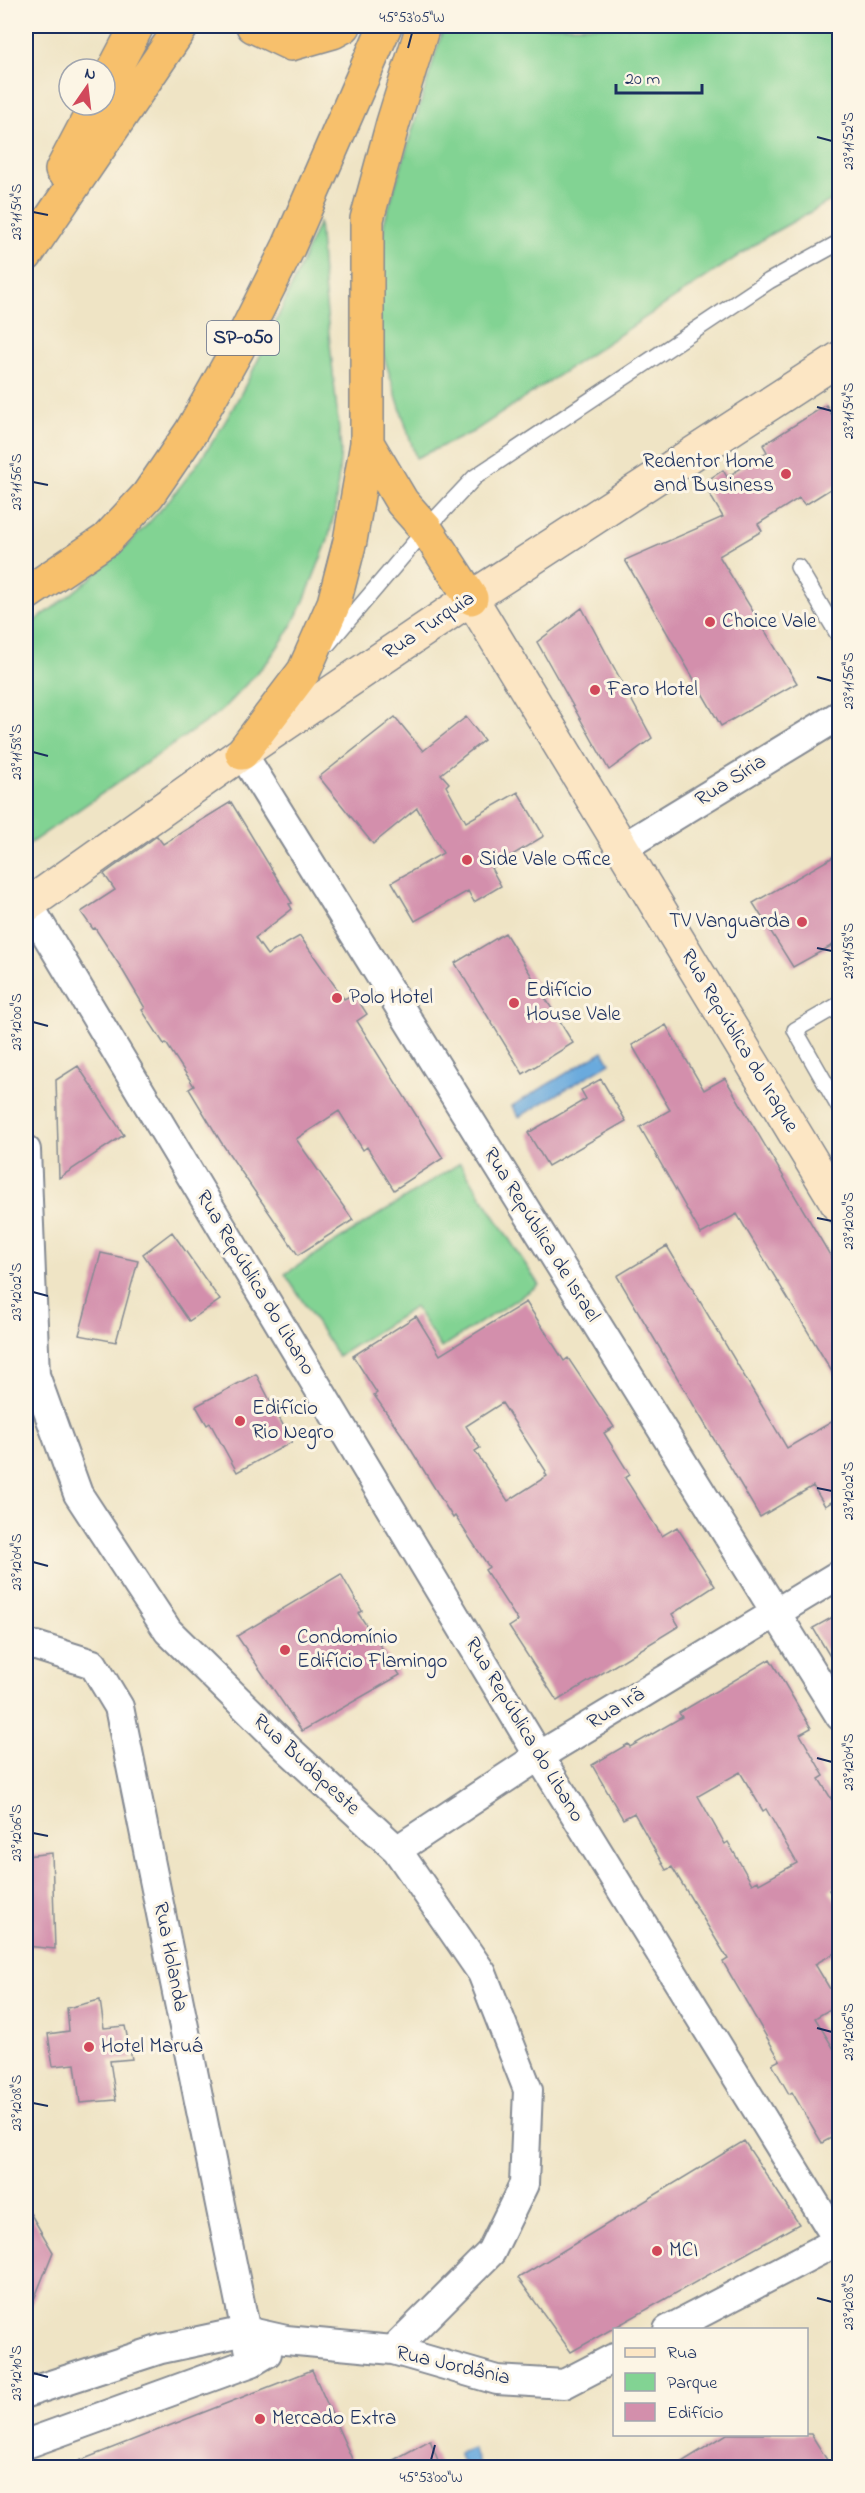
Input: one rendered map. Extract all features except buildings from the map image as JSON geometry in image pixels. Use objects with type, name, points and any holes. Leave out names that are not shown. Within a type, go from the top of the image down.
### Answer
[{"type":"highway","points":[[117,64],[137,26]]},
{"type":"highway","points":[[26,255],[182,26]]},
{"type":"highway","points":[[253,26],[291,44],[333,32],[344,26]]},
{"type":"highway","name":"SP-050","points":[[26,594],[106,540],[148,495],[191,432],[237,350],[289,246],[385,26]]},
{"type":"highway","points":[[242,753],[304,671],[334,603],[358,500],[367,443],[367,219],[423,26]]},
{"type":"highway","points":[[26,241],[90,117]]},
{"type":"highway","points":[[367,443],[402,502],[426,529],[471,598]]},
{"type":"main road","name":"Rua Turquia","points":[[27,905],[242,753],[471,598],[840,358]]},
{"type":"main road","name":"Rua República do Iraque","points":[[471,598],[840,1208]]},
{"type":"street","name":"Rua Síria","points":[[622,848],[840,715]]},
{"type":"street","name":"Rua República de Israel","points":[[242,753],[840,1716]]},
{"type":"street","name":"Rua República do Libano","points":[[27,905],[539,1756],[839,2242]]},
{"type":"street","name":"Rua Budapeste","points":[[26,1150],[35,1375],[78,1494],[168,1631],[288,1749],[397,1850],[482,1973],[528,2090],[524,2184],[491,2252],[393,2350]]},
{"type":"street","name":"Rua Irã","points":[[397,1850],[539,1756],[840,1574]]},
{"type":"street","name":"Rua Holanda","points":[[26,1646],[36,1646],[93,1664],[119,1707],[252,2362]]},
{"type":"street","points":[[672,2328],[839,2242]]},
{"type":"street","name":"Rua Jordânia","points":[[26,2393],[161,2349],[246,2331],[286,2340],[393,2350],[497,2380],[564,2384],[613,2359]]},
{"type":"street","points":[[26,2444],[252,2362],[286,2340]]},
{"type":"lane","points":[[304,671],[426,529],[475,477],[769,281],[840,242]]},
{"type":"lane","points":[[798,567],[840,638]]},
{"type":"lane","points":[[840,1004],[795,1030],[840,1108]]},
{"type":"green space","points":[[444,26],[839,26],[839,196],[771,234],[473,432],[416,458],[377,335],[384,223]]},
{"type":"green space","points":[[319,222],[341,450],[335,510],[328,540],[304,601],[288,632],[268,661],[220,712],[26,846],[26,627],[57,605],[115,556],[142,530],[191,472],[233,408],[257,362]]},
{"type":"green space","points":[[460,1163],[539,1285],[441,1348],[415,1307],[338,1356],[285,1274]]},
{"type":"water","points":[[603,1051],[610,1063],[519,1117],[512,1106]]},
{"type":"water","points":[[472,2448],[481,2467],[465,2467],[459,2453]]},
{"type":"place","name":"Redentor Home and Business","points":[[786,474]]},
{"type":"place","name":"Choice Vale","points":[[710,622]]},
{"type":"place","name":"Faro Hotel","points":[[595,690]]},
{"type":"place","name":"Side Vale Office","points":[[467,860]]},
{"type":"place","name":"TV Vanguarda","points":[[802,922]]},
{"type":"place","name":"Polo Hotel","points":[[337,998]]},
{"type":"place","name":"Edifício House Vale","points":[[514,1003]]},
{"type":"place","name":"Edifício Rio Negro","points":[[240,1421]]},
{"type":"place","name":"Condomínio Edifício Flamingo","points":[[285,1650]]},
{"type":"place","name":"Hotel Maruá","points":[[89,2047]]},
{"type":"place","name":"MCI","points":[[657,2251]]},
{"type":"place","name":"Mercado Extra","points":[[260,2419]]}]
